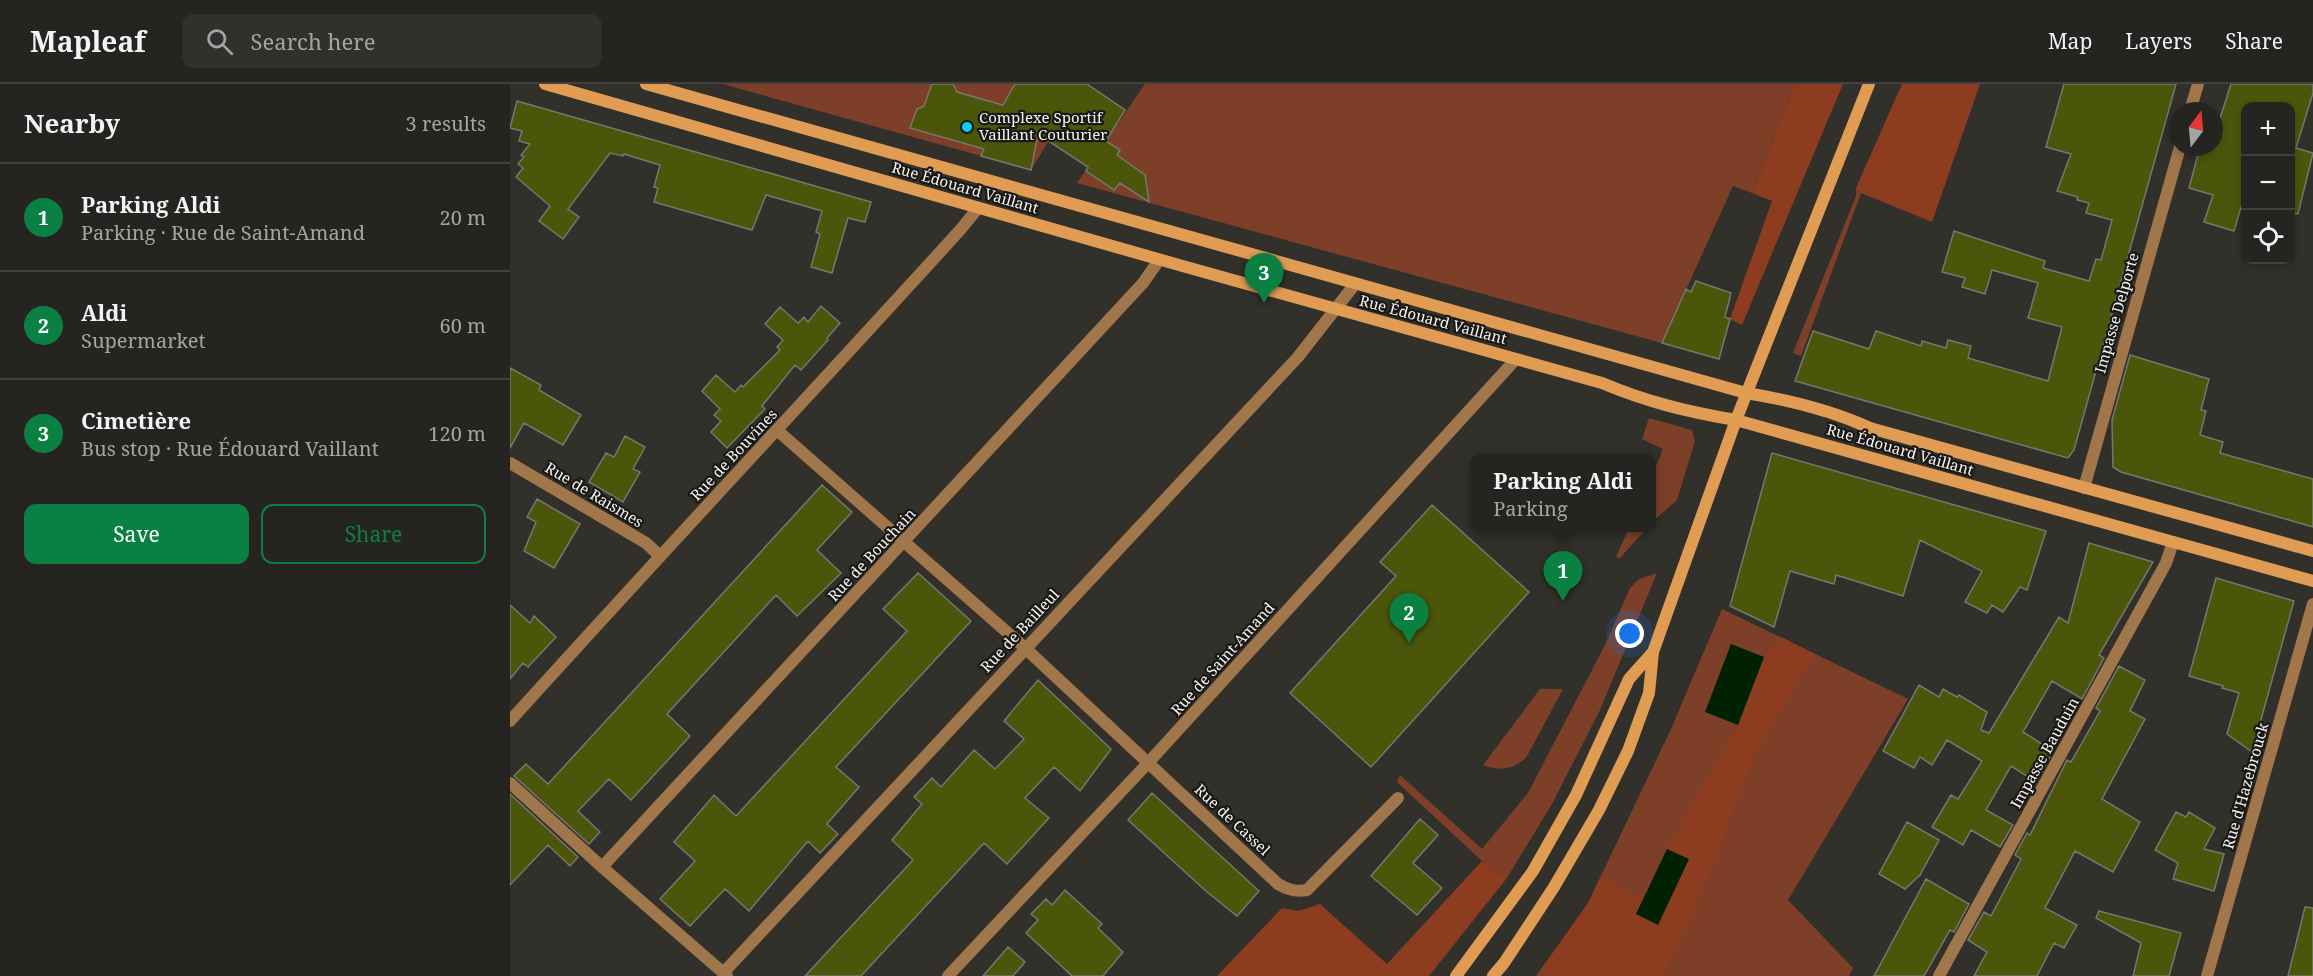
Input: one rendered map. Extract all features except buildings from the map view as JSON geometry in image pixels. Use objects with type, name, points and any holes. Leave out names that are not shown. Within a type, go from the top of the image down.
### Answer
[{"type":"main road","name":"Rue Édouard Vaillant","points":[[545,84],[1159,260],[1602,383],[1636,398],[1672,408],[1736,420],[2313,581]]},
{"type":"main road","name":"Rue Édouard Vaillant","points":[[646,84],[1746,393],[1784,399],[1832,412],[1870,428],[2313,551]]},
{"type":"main road","points":[[1493,976],[1554,887],[1599,810],[1628,751],[1649,693],[1653,652],[1736,420],[1869,84]]},
{"type":"main road","points":[[1456,976],[1533,872],[1576,795],[1629,679],[1653,652]]},
{"type":"street","points":[[2193,102],[2198,84]]},
{"type":"street","name":"Impasse Delporte","points":[[2084,488],[2177,156]]},
{"type":"street","name":"Rue de Bouvines","points":[[510,721],[660,556],[778,431],[978,208]]},
{"type":"street","name":"Rue de Bouchain","points":[[602,867],[1143,283],[1159,260]]},
{"type":"street","name":"Rue de Bailleul","points":[[726,974],[1025,648],[1298,357],[1355,284]]},
{"type":"street","name":"Rue de Saint-Amand","points":[[948,976],[1148,763],[1516,359]]},
{"type":"street","name":"Rue de Cassel","points":[[778,431],[1025,648],[1278,884],[1288,890],[1307,890],[1316,883],[1398,798]]},
{"type":"street","name":"Rue de Raismes","points":[[510,463],[646,543],[660,556]]},
{"type":"street","name":"Impasse Bauduin","points":[[1939,976],[2166,563],[2173,542]]},
{"type":"street","name":"Rue d'Hazebrouck","points":[[2207,976],[2313,604]]},
{"type":"street","points":[[510,783],[602,867],[726,974]]},
{"type":"shaded area","name":"Complexe Sportif Vaillant Couturier","points":[[723,84],[1083,84],[1031,170]]},
{"type":"shaded area","points":[[1145,84],[1795,84],[1752,193],[1733,186],[1662,343],[1077,183]]},
{"type":"shaded area","points":[[1795,84],[1843,84],[1742,325],[1730,319],[1772,201],[1752,193]]},
{"type":"shaded area","points":[[1902,84],[1980,84],[1932,222],[1861,193],[1856,188]]},
{"type":"shaded area","points":[[1856,188],[1861,193],[1801,356],[1793,353],[1856,196]]},
{"type":"shaded area","points":[[1649,418],[1692,430],[1695,441],[1677,500],[1656,518],[1656,466],[1663,449],[1642,439]]},
{"type":"shaded area","points":[[1627,532],[1643,532],[1620,558],[1616,557]]},
{"type":"shaded area","points":[[1657,573],[1600,710],[1552,804],[1507,878],[1482,861],[1397,782],[1400,775],[1482,849],[1528,793],[1605,645],[1630,588],[1639,579]]},
{"type":"shaded area","points":[[1722,609],[1908,699],[1788,900],[1853,968],[1849,976],[1536,976],[1588,903],[1671,729]]},
{"type":"shaded area","points":[[1781,637],[1815,654],[1755,753],[1706,882],[1663,976],[1547,976],[1542,969],[1588,903],[1601,876],[1643,899],[1636,914],[1689,859],[1667,849],[1738,725],[1764,657]]},
{"type":"shaded area","points":[[1731,644],[1764,657],[1738,725],[1705,712]]},
{"type":"shaded area","points":[[1540,689],[1563,689],[1526,758],[1506,768],[1483,765]]},
{"type":"shaded area","points":[[1667,849],[1689,859],[1658,925],[1636,914]]},
{"type":"shaded area","points":[[1482,861],[1507,878],[1429,976],[1217,976],[1282,908],[1298,911],[1320,904],[1387,964]]},
{"type":"place","name":"Complexe Sportif Vaillant Couturier","points":[[967,127]]},
{"type":"place","name":"Cimetière","points":[[1264,303]]},
{"type":"place","name":"Parking Aldi","points":[[1563,601]]},
{"type":"place","name":"Aldi","points":[[1409,643]]}]
